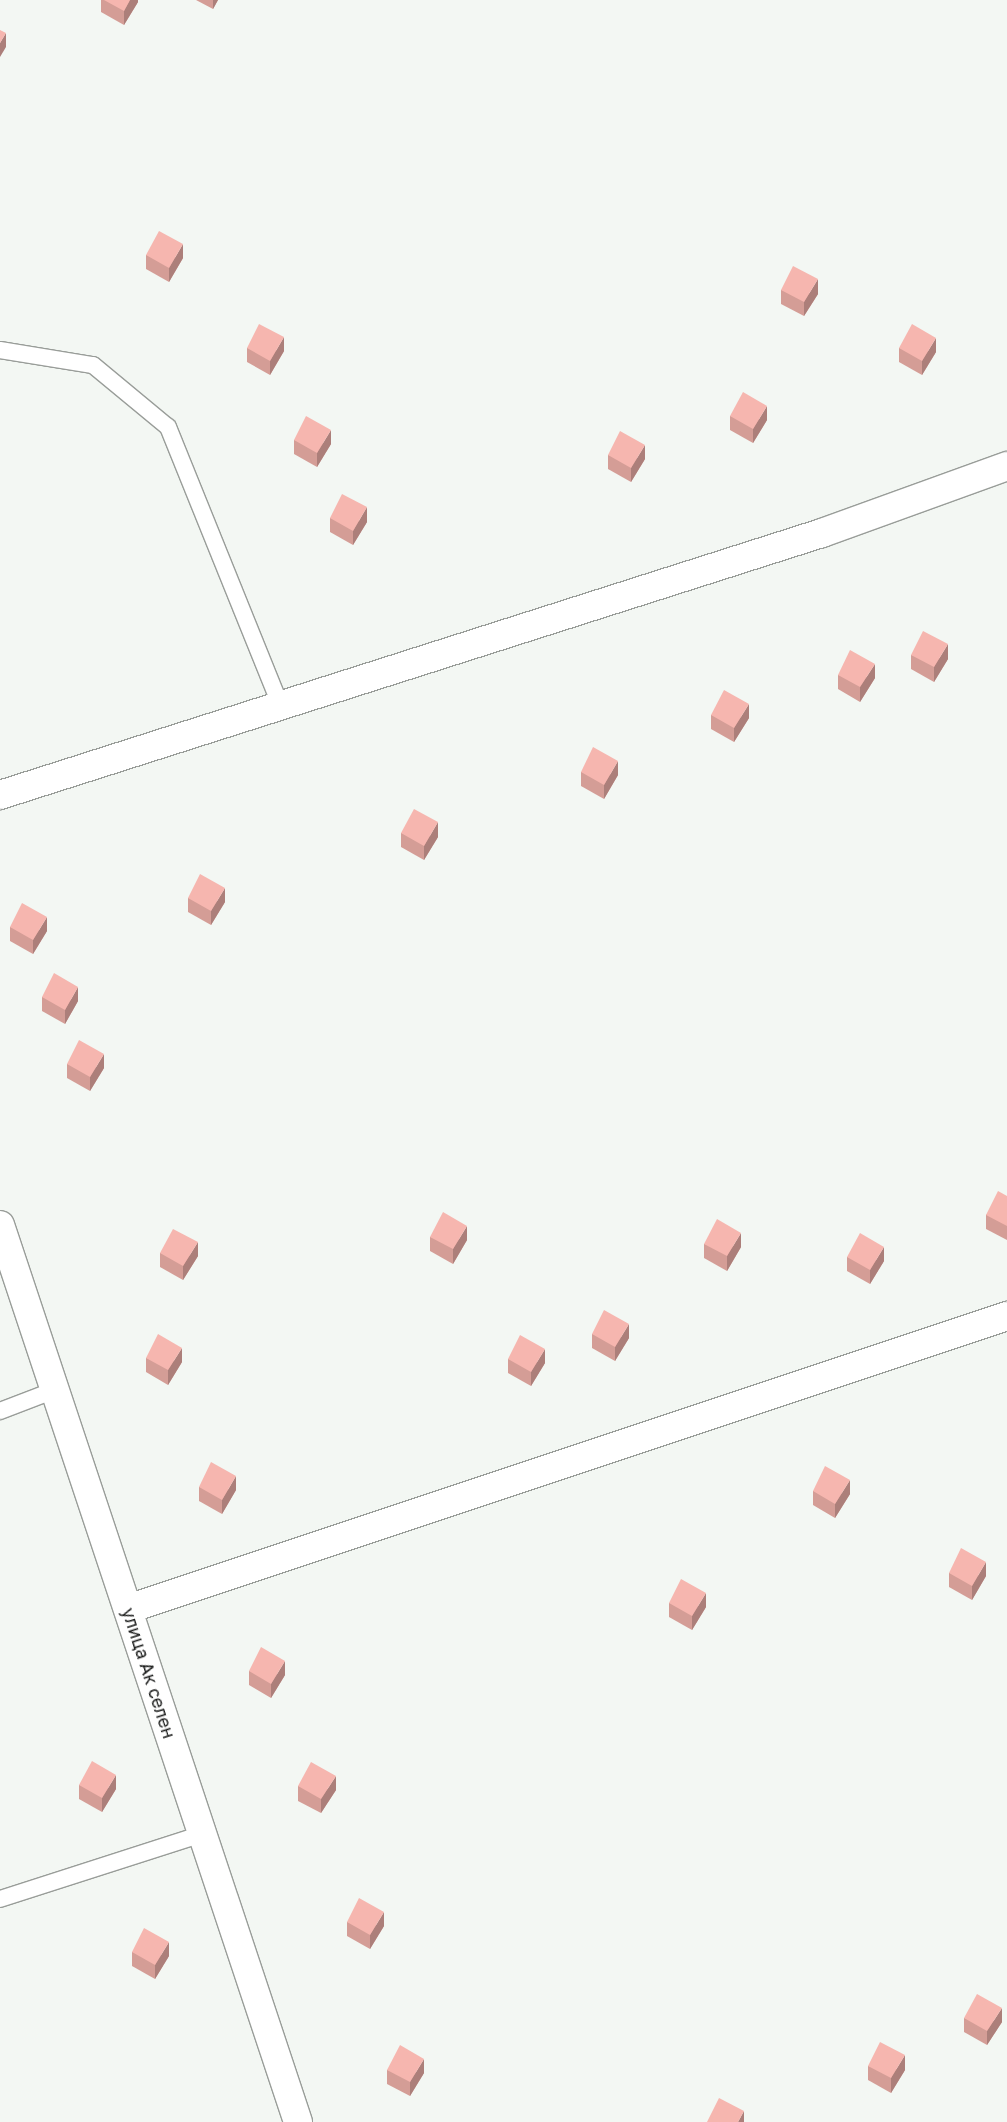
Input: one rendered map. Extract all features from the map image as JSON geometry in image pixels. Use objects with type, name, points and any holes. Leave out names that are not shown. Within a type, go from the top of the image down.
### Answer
[{"type":"street","points":[[0,796],[822,533],[1007,466]]},
{"type":"street","name":"улица Ак селен","points":[[0,1224],[298,2122]]},
{"type":"street","points":[[128,1609],[1007,1316]]},
{"type":"lane","points":[[0,350],[93,365],[168,427],[282,706]]},
{"type":"lane","points":[[0,1411],[55,1390]]},
{"type":"lane","points":[[0,1899],[202,1834]]},
{"type":"building","points":[[104,0],[130,0],[124,11]]},
{"type":"building","points":[[0,30],[6,33],[0,43]]},
{"type":"building","points":[[159,231],[183,244],[169,268],[146,255]]},
{"type":"building","points":[[793,266],[818,279],[804,302],[781,290]]},
{"type":"building","points":[[259,324],[284,337],[270,361],[247,348]]},
{"type":"building","points":[[912,324],[936,338],[922,361],[899,348]]},
{"type":"building","points":[[743,392],[767,406],[753,429],[730,416]]},
{"type":"building","points":[[306,416],[331,430],[317,453],[294,440]]},
{"type":"building","points":[[620,431],[645,445],[631,468],[608,455]]},
{"type":"building","points":[[342,494],[367,507],[353,531],[330,518]]},
{"type":"building","points":[[923,631],[948,644],[934,667],[911,655]]},
{"type":"building","points":[[850,650],[875,664],[860,687],[838,675]]},
{"type":"building","points":[[724,690],[749,704],[734,728],[711,715]]},
{"type":"building","points":[[593,747],[618,761],[604,785],[581,772]]},
{"type":"building","points":[[414,809],[438,822],[424,846],[401,833]]},
{"type":"building","points":[[200,874],[225,888],[211,911],[188,898]]},
{"type":"building","points":[[22,903],[47,917],[33,940],[10,927]]},
{"type":"building","points":[[54,973],[78,987],[65,1010],[42,997]]},
{"type":"building","points":[[79,1040],[104,1054],[90,1077],[67,1064]]},
{"type":"building","points":[[998,1191],[1007,1196],[1007,1226],[986,1215]]},
{"type":"building","points":[[443,1212],[467,1226],[453,1249],[430,1237]]},
{"type":"building","points":[[717,1219],[741,1233],[727,1256],[704,1244]]},
{"type":"building","points":[[173,1229],[198,1242],[183,1266],[160,1253]]},
{"type":"building","points":[[860,1233],[884,1247],[870,1270],[847,1257]]},
{"type":"building","points":[[604,1310],[629,1324],[615,1347],[592,1334]]},
{"type":"building","points":[[158,1334],[182,1348],[168,1370],[146,1358]]},
{"type":"building","points":[[520,1335],[545,1349],[531,1372],[508,1359]]},
{"type":"building","points":[[211,1462],[236,1476],[222,1500],[199,1487]]},
{"type":"building","points":[[825,1466],[850,1480],[835,1504],[813,1491]]},
{"type":"building","points":[[961,1548],[986,1562],[972,1586],[949,1573]]},
{"type":"building","points":[[681,1579],[706,1593],[692,1616],[669,1603]]},
{"type":"building","points":[[261,1647],[285,1661],[271,1684],[249,1671]]},
{"type":"building","points":[[92,1761],[116,1775],[102,1798],[79,1785]]},
{"type":"building","points":[[311,1762],[336,1776],[321,1799],[298,1786]]},
{"type":"building","points":[[359,1898],[384,1912],[370,1935],[347,1922]]},
{"type":"building","points":[[144,1928],[169,1942],[155,1965],[132,1952]]},
{"type":"building","points":[[977,1994],[1002,2008],[987,2031],[964,2018]]},
{"type":"building","points":[[880,2042],[905,2055],[891,2078],[868,2066]]},
{"type":"building","points":[[400,2045],[424,2059],[410,2082],[387,2070]]},
{"type":"building","points":[[719,2098],[744,2111],[738,2122],[707,2122]]}]
